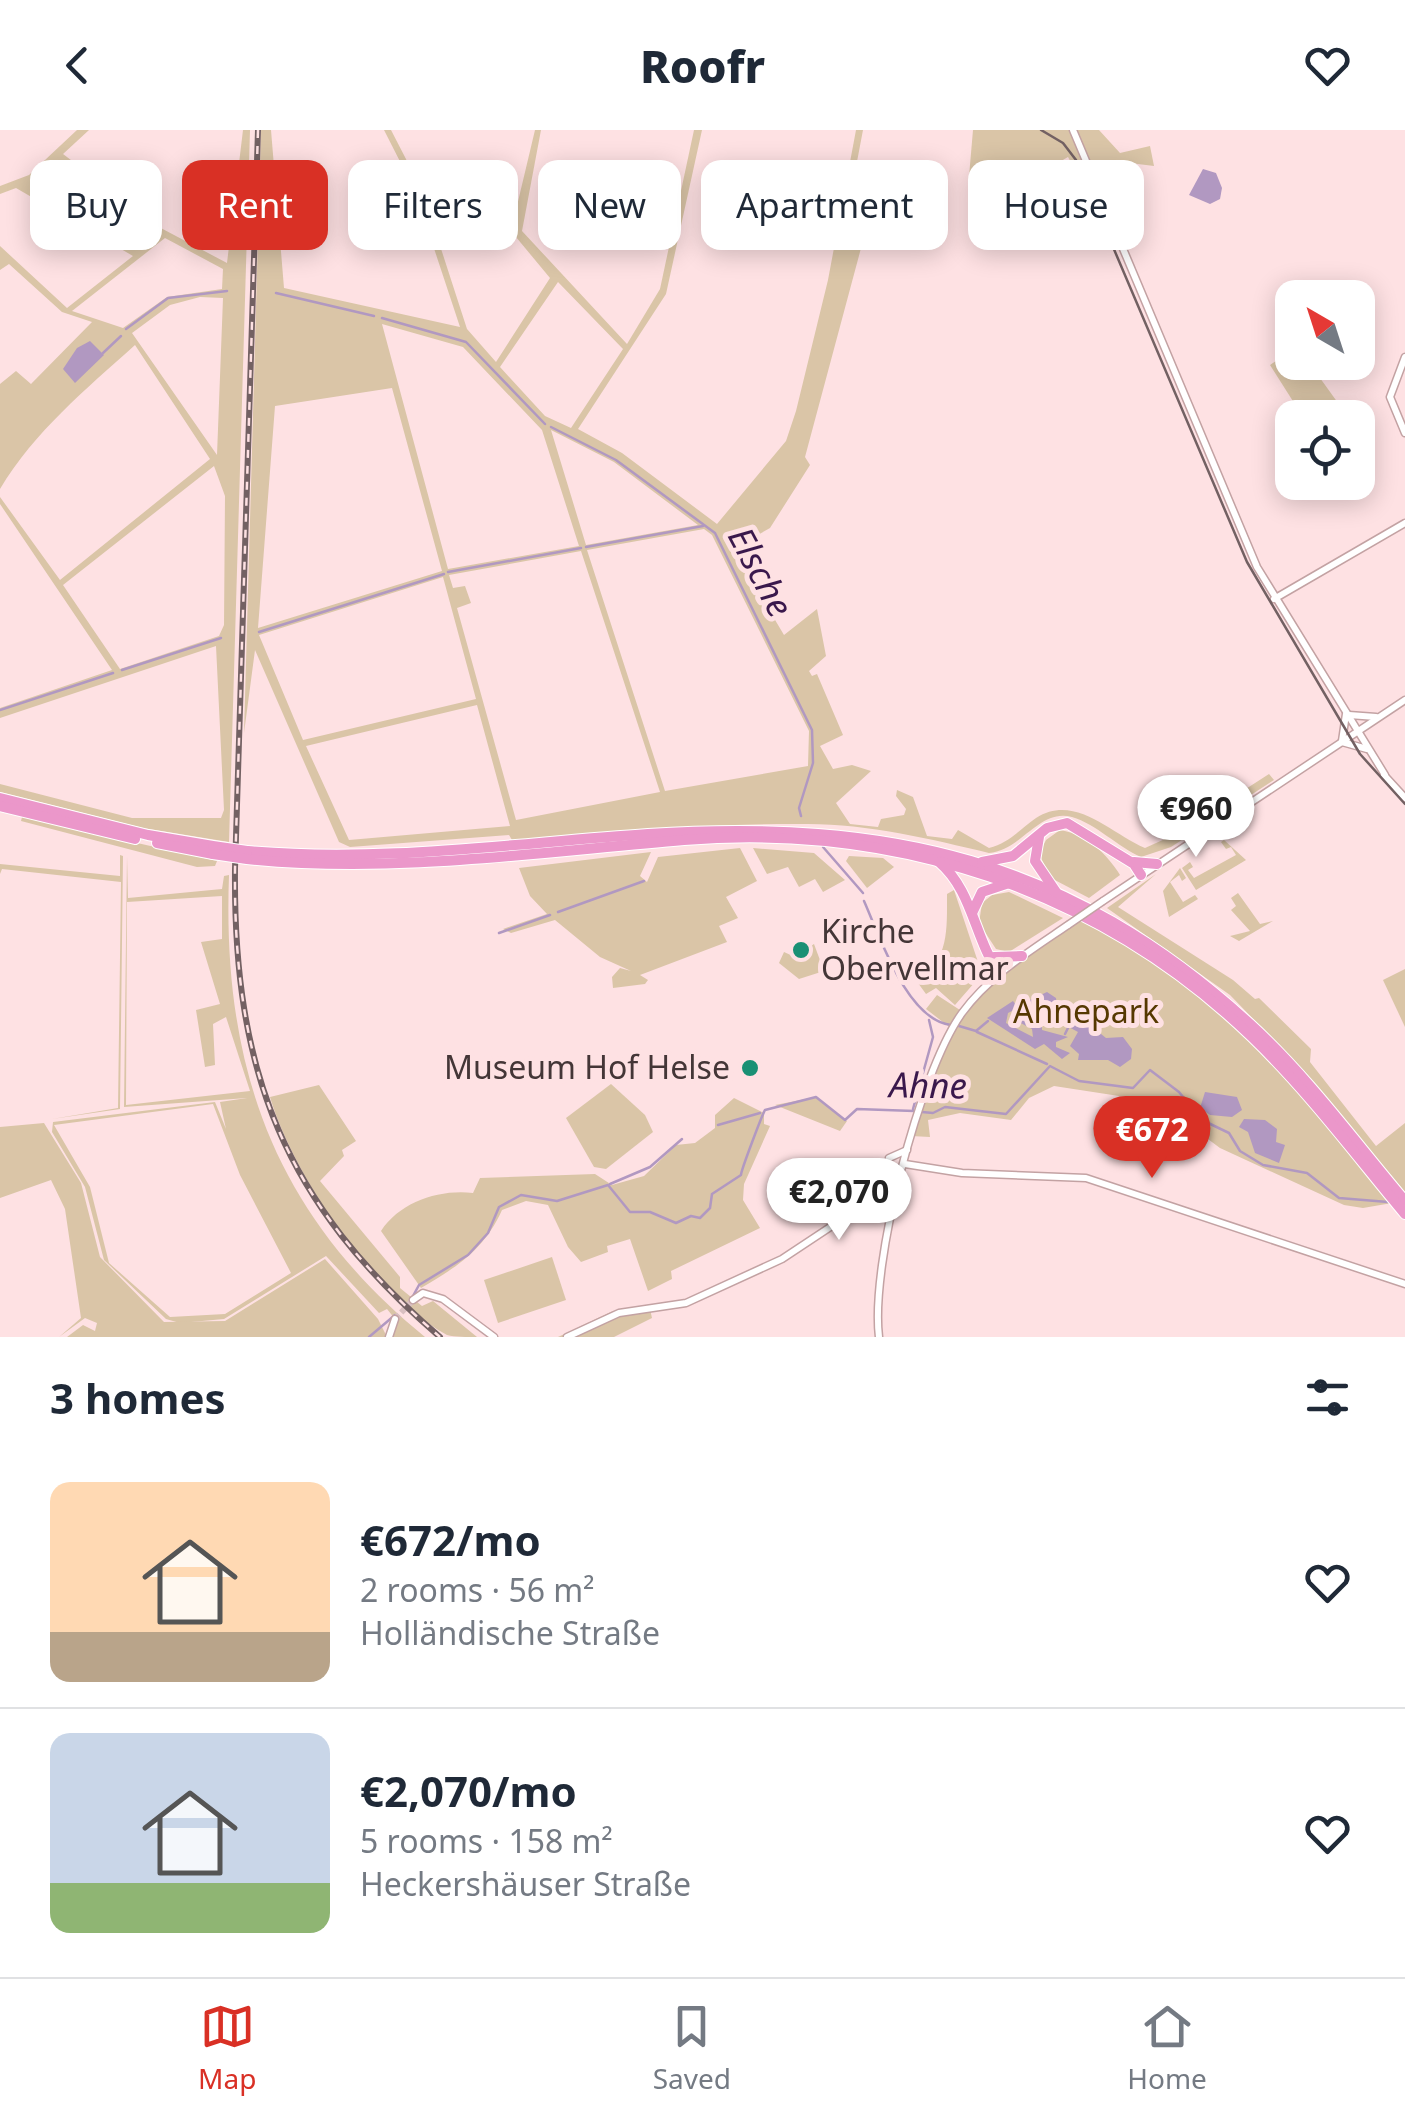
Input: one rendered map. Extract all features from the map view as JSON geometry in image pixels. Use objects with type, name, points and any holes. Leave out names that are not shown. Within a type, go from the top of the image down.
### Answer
[{"type":"highway","points":[[0,798],[213,850]]},
{"type":"highway","points":[[0,806],[213,850],[363,865],[755,838],[850,842],[935,858],[1012,882],[1120,935],[1195,986],[1252,1037],[1311,1100],[1405,1214]]},
{"type":"highway","points":[[980,862],[1013,856],[1055,825],[1072,824],[1122,857],[1138,877]]},
{"type":"highway","points":[[247,855],[359,857],[755,828],[840,833],[980,862],[1090,911],[1197,978],[1253,1027],[1405,1201]]},
{"type":"highway","points":[[1041,834],[1035,861],[1056,893]]},
{"type":"highway","points":[[1122,857],[1157,864]]},
{"type":"highway","points":[[935,858],[960,884],[972,919],[1001,973]]},
{"type":"highway","points":[[972,919],[982,892],[1012,882]]},
{"type":"highway","points":[[990,954],[1022,956]]},
{"type":"main road","points":[[1073,130],[1220,485],[1274,600],[1385,775],[1405,798]]},
{"type":"main road","points":[[1405,357],[1391,390],[1392,405],[1405,433]]},
{"type":"main road","points":[[1274,600],[1405,523]]},
{"type":"main road","points":[[1282,611],[1290,591]]},
{"type":"main road","points":[[879,1337],[878,1288],[916,1116],[952,1028],[963,1012],[1022,956],[1405,700]]},
{"type":"main road","points":[[1346,712],[1375,719]]},
{"type":"main road","points":[[1341,742],[1346,712]]},
{"type":"main road","points":[[1368,748],[1375,719]]},
{"type":"main road","points":[[1341,742],[1368,748]]},
{"type":"main road","points":[[889,1158],[908,1149]]},
{"type":"main road","points":[[905,1164],[962,1173],[1086,1178],[1405,1284]]},
{"type":"main road","points":[[566,1337],[619,1314],[686,1303],[782,1259],[864,1204],[898,1195]]},
{"type":"main road","points":[[412,1300],[423,1293],[437,1296],[494,1337]]},
{"type":"main road","points":[[389,1337],[395,1319]]},
{"type":"green space","points":[[77,130],[89,130],[63,154],[71,160],[45,160]]},
{"type":"green space","points":[[243,130],[250,130],[249,160],[239,160]]},
{"type":"green space","points":[[261,130],[271,130],[273,160],[260,160]]},
{"type":"green space","points":[[384,130],[391,130],[406,160],[399,160]]},
{"type":"green space","points":[[535,130],[541,130],[522,231],[627,344],[660,289],[668,250],[676,250],[666,294],[578,429],[622,453],[717,524],[786,441],[834,250],[861,250],[805,457],[810,465],[770,528],[733,549],[784,635],[817,609],[826,656],[809,671],[812,676],[817,674],[843,735],[820,746],[833,769],[852,765],[871,771],[836,803],[850,824],[878,827],[881,819],[904,815],[906,809],[896,796],[897,790],[913,797],[927,836],[952,839],[958,830],[989,848],[1050,811],[1065,810],[1092,818],[1145,848],[1176,834],[1269,774],[1274,780],[1171,847],[1141,857],[1081,820],[1060,816],[1040,824],[1000,851],[989,853],[876,829],[808,824],[632,831],[527,841],[512,840],[509,835],[350,847],[339,842],[255,650],[244,733],[258,250],[281,250],[284,288],[460,327],[435,250],[441,250],[467,329],[496,362],[550,278],[518,239],[518,202]],"holes":[[[558,282],[623,349],[571,428],[545,416],[500,367]],[[382,324],[463,347],[542,430],[579,546],[448,569]],[[392,388],[442,571],[258,628],[275,406]],[[551,430],[614,462],[698,525],[586,545]],[[704,529],[712,535],[809,731],[808,766],[665,791],[587,550]],[[581,551],[660,792],[516,820],[457,608],[471,603],[465,586],[453,588],[449,575]],[[443,577],[476,699],[303,740],[259,635]],[[477,705],[510,826],[349,840],[306,746]]]},
{"type":"green space","points":[[694,130],[702,130],[681,226],[681,191]]},
{"type":"green space","points":[[856,130],[863,130],[857,160],[850,160]]},
{"type":"green space","points":[[973,130],[1099,130],[1120,153],[1150,146],[1154,166],[1144,165],[1144,160],[1068,157],[970,160]]},
{"type":"green space","points":[[30,174],[30,196],[16,188],[0,194],[0,186]]},
{"type":"green space","points":[[162,229],[182,239],[182,247],[165,238],[162,240]]},
{"type":"green space","points":[[0,246],[67,308],[133,256],[123,250],[150,250],[72,311],[123,328],[167,297],[222,289],[223,269],[187,250],[202,250],[227,263],[229,250],[246,250],[229,842],[143,828],[0,792],[0,784],[132,818],[221,818],[224,810],[216,646],[0,718],[0,708],[112,670],[0,504],[0,497],[60,580],[210,459],[135,345],[45,430],[0,489],[0,384],[16,371],[31,384],[92,322],[62,312],[9,264],[0,270]],"holes":[[[200,297],[223,298],[217,455],[132,333],[170,305]],[[214,466],[225,496],[224,625],[219,636],[120,669],[63,585]]]},
{"type":"green space","points":[[1280,380],[1321,380],[1336,400],[1292,400]]},
{"type":"green space","points":[[22,817],[217,861],[215,866],[197,867],[21,821]]},
{"type":"green space","points":[[1060,830],[1095,846],[1120,875],[1089,898],[1051,878],[1039,854],[1046,840]]},
{"type":"green space","points":[[1224,840],[1246,860],[1196,890],[1182,868],[1190,862],[1193,867],[1188,870],[1194,878],[1236,855],[1231,847],[1226,849],[1221,842]]},
{"type":"green space","points":[[740,848],[757,881],[726,897],[738,918],[719,926],[727,942],[640,975],[648,980],[645,984],[613,988],[612,977],[620,968],[631,971],[600,957],[555,920],[511,933],[503,929],[547,914],[530,896],[519,868],[651,852],[640,876],[647,882],[658,857]]},
{"type":"green space","points":[[753,848],[814,853],[845,880],[823,892],[815,879],[799,887],[788,867],[767,874]]},
{"type":"green space","points":[[120,855],[123,856],[120,1109],[52,1119],[118,1108],[121,882],[2,869],[0,874],[0,864],[120,876]]},
{"type":"green space","points":[[127,856],[128,898],[222,889],[224,876],[229,875],[229,945],[235,1010],[248,1072],[267,1131],[294,1187],[329,1239],[373,1289],[425,1337],[391,1337],[395,1319],[387,1309],[379,1313],[326,1256],[224,1319],[180,1323],[166,1319],[104,1260],[85,1187],[52,1132],[53,1122],[215,1102],[226,1129],[220,1102],[247,1098],[124,1107]],"holes":[[[222,896],[222,939],[201,942],[220,1004],[196,1010],[205,1067],[215,1065],[213,1024],[226,1017],[250,1091],[126,1105],[127,902]],[[213,1104],[240,1175],[291,1273],[225,1314],[170,1317],[109,1263],[90,1187],[54,1125]]]},
{"type":"green space","points":[[849,856],[883,858],[894,867],[867,888],[846,861]]},
{"type":"green space","points":[[1180,868],[1186,878],[1182,881],[1179,875],[1170,882],[1183,902],[1195,895],[1198,899],[1169,917],[1163,891]]},
{"type":"green space","name":"Ahnepark","points":[[1156,874],[1118,907],[1233,980],[1255,999],[1259,998],[1311,1049],[1310,1062],[1376,1146],[1405,1123],[1405,1192],[1302,1069],[1289,1081],[1392,1203],[1363,1208],[1344,1205],[1220,1148],[1158,1102],[1054,1086],[1029,1098],[1011,1120],[960,1113],[928,1120],[930,1137],[911,1136],[952,1029],[926,1009],[937,995],[963,1012],[1003,972],[1079,917],[1135,949],[1295,1062],[1230,995],[1107,908]]},
{"type":"green space","points":[[954,890],[982,974],[955,1005],[936,988],[926,994],[918,983],[941,954],[947,894]]},
{"type":"green space","points":[[1009,892],[1063,918],[1009,952],[996,949],[979,923],[982,903],[992,895]]},
{"type":"green space","points":[[1238,893],[1260,924],[1273,921],[1239,941],[1230,936],[1250,931],[1231,910],[1236,906],[1231,898]]},
{"type":"green space","points":[[814,944],[824,971],[799,979],[779,963],[784,952],[795,957]]},
{"type":"green space","points":[[1405,969],[1405,1027],[1383,980]]},
{"type":"green space","points":[[611,1084],[645,1115],[653,1132],[606,1169],[594,1167],[566,1118]]},
{"type":"green space","points":[[319,1085],[356,1141],[342,1150],[344,1156],[320,1181],[400,1277],[400,1288],[422,1306],[433,1301],[477,1337],[447,1335],[419,1316],[365,1263],[317,1196],[281,1128],[270,1097]]},
{"type":"green space","points":[[816,1097],[847,1121],[840,1131],[775,1105]]},
{"type":"green space","points":[[734,1098],[764,1113],[764,1124],[770,1126],[744,1184],[743,1200],[760,1228],[671,1271],[672,1279],[648,1291],[630,1239],[607,1246],[608,1252],[581,1262],[568,1247],[548,1205],[526,1201],[502,1210],[487,1236],[468,1256],[421,1288],[381,1231],[399,1212],[421,1200],[447,1193],[473,1193],[480,1178],[595,1174],[612,1185],[644,1176],[676,1145],[695,1143],[715,1128],[715,1115]]},
{"type":"green space","points":[[44,1123],[81,1183],[100,1257],[164,1322],[225,1321],[325,1259],[378,1319],[387,1337],[67,1337],[83,1325],[95,1331],[97,1323],[85,1318],[59,1337],[81,1318],[65,1209],[51,1180],[0,1198],[0,1127]]},
{"type":"green space","points":[[552,1257],[566,1300],[498,1323],[484,1280]]},
{"type":"green space","points":[[649,1305],[652,1318],[614,1337],[558,1337],[613,1311]]},
{"type":"shaded area","points":[[1203,169],[1216,173],[1222,188],[1220,199],[1210,204],[1189,195]]},
{"type":"shaded area","points":[[90,341],[104,355],[75,383],[63,369],[77,348]]},
{"type":"shaded area","points":[[1047,992],[1056,998],[1057,1007],[1042,1022],[1042,1030],[1068,1037],[1056,1042],[1056,1047],[1070,1053],[1062,1059],[1044,1044],[1035,1049],[987,1018],[1013,1001],[1018,1008],[1008,1013],[1006,1023],[1033,1037],[1032,1029],[1013,1019],[1022,1012],[1019,1005]]},
{"type":"shaded area","points":[[1081,1018],[1106,1038],[1123,1037],[1132,1049],[1131,1059],[1120,1067],[1108,1060],[1078,1060],[1079,1054],[1070,1046],[1078,1032],[1065,1025]]},
{"type":"shaded area","points":[[1205,1092],[1237,1097],[1242,1110],[1232,1117],[1210,1115],[1200,1108]]},
{"type":"shaded area","points":[[1244,1119],[1265,1120],[1277,1129],[1276,1142],[1285,1145],[1279,1163],[1255,1153],[1248,1132],[1239,1127]]},
{"type":"waterway","name":"Elsche","points":[[126,329],[168,298],[227,291]]},
{"type":"waterway","name":"Elsche","points":[[276,293],[374,316]]},
{"type":"waterway","name":"Elsche","points":[[382,318],[466,342],[545,424]]},
{"type":"waterway","name":"Elsche","points":[[103,353],[121,336]]},
{"type":"waterway","name":"Elsche","points":[[551,427],[616,460],[715,533],[812,730],[813,763],[799,808],[801,816]]},
{"type":"waterway","points":[[586,547],[703,526]]},
{"type":"waterway","points":[[448,572],[581,548]]},
{"type":"waterway","points":[[259,632],[444,574]]},
{"type":"waterway","points":[[122,670],[221,638]]},
{"type":"waterway","points":[[0,710],[113,673]]},
{"type":"waterway","name":"Elsche","points":[[823,847],[863,893]]},
{"type":"waterway","points":[[558,912],[644,881]]},
{"type":"waterway","name":"Elsche","points":[[864,901],[908,993],[935,1020],[951,1025]]},
{"type":"waterway","points":[[499,933],[550,915]]},
{"type":"waterway","name":"Elsche","points":[[913,1109],[933,1037],[929,1020]]},
{"type":"waterway","name":"Elsche","points":[[959,1026],[976,1031],[988,1021]]},
{"type":"waterway","points":[[1065,1034],[1068,1028]]},
{"type":"waterway","name":"Elsche","points":[[977,1032],[1047,1064]]},
{"type":"waterway","name":"Ahne","points":[[922,1112],[933,1113],[945,1107],[1006,1114],[1050,1066],[1079,1081],[1133,1088],[1150,1070],[1179,1092],[1202,1120],[1229,1133],[1240,1151],[1263,1165],[1307,1173],[1339,1198],[1388,1202]]},
{"type":"waterway","name":"Ahne","points":[[413,1296],[419,1285],[468,1255],[488,1233],[499,1207],[521,1195],[557,1201],[608,1185],[630,1212],[650,1212],[676,1223],[691,1216],[700,1218],[710,1208],[712,1194],[741,1175],[765,1110],[816,1097],[845,1120],[857,1109],[914,1111]]},
{"type":"waterway","points":[[718,1125],[760,1113]]},
{"type":"waterway","points":[[610,1184],[650,1167],[682,1139]]},
{"type":"waterway","name":"Ahne","points":[[369,1337],[395,1315]]},
{"type":"tunnel","points":[[395,1319],[413,1300]]},
{"type":"tram line","points":[[1041,130],[1063,143],[1076,160],[1247,562],[1360,754],[1405,804]]},
{"type":"railway","points":[[258,130],[235,869],[244,1009],[258,1071],[278,1129],[306,1184],[342,1236],[386,1287],[440,1337]]},
{"type":"place","name":"Kirche Obervellmar","points":[[801,950]]},
{"type":"place","name":"Museum Hof Helse","points":[[750,1068]]}]
